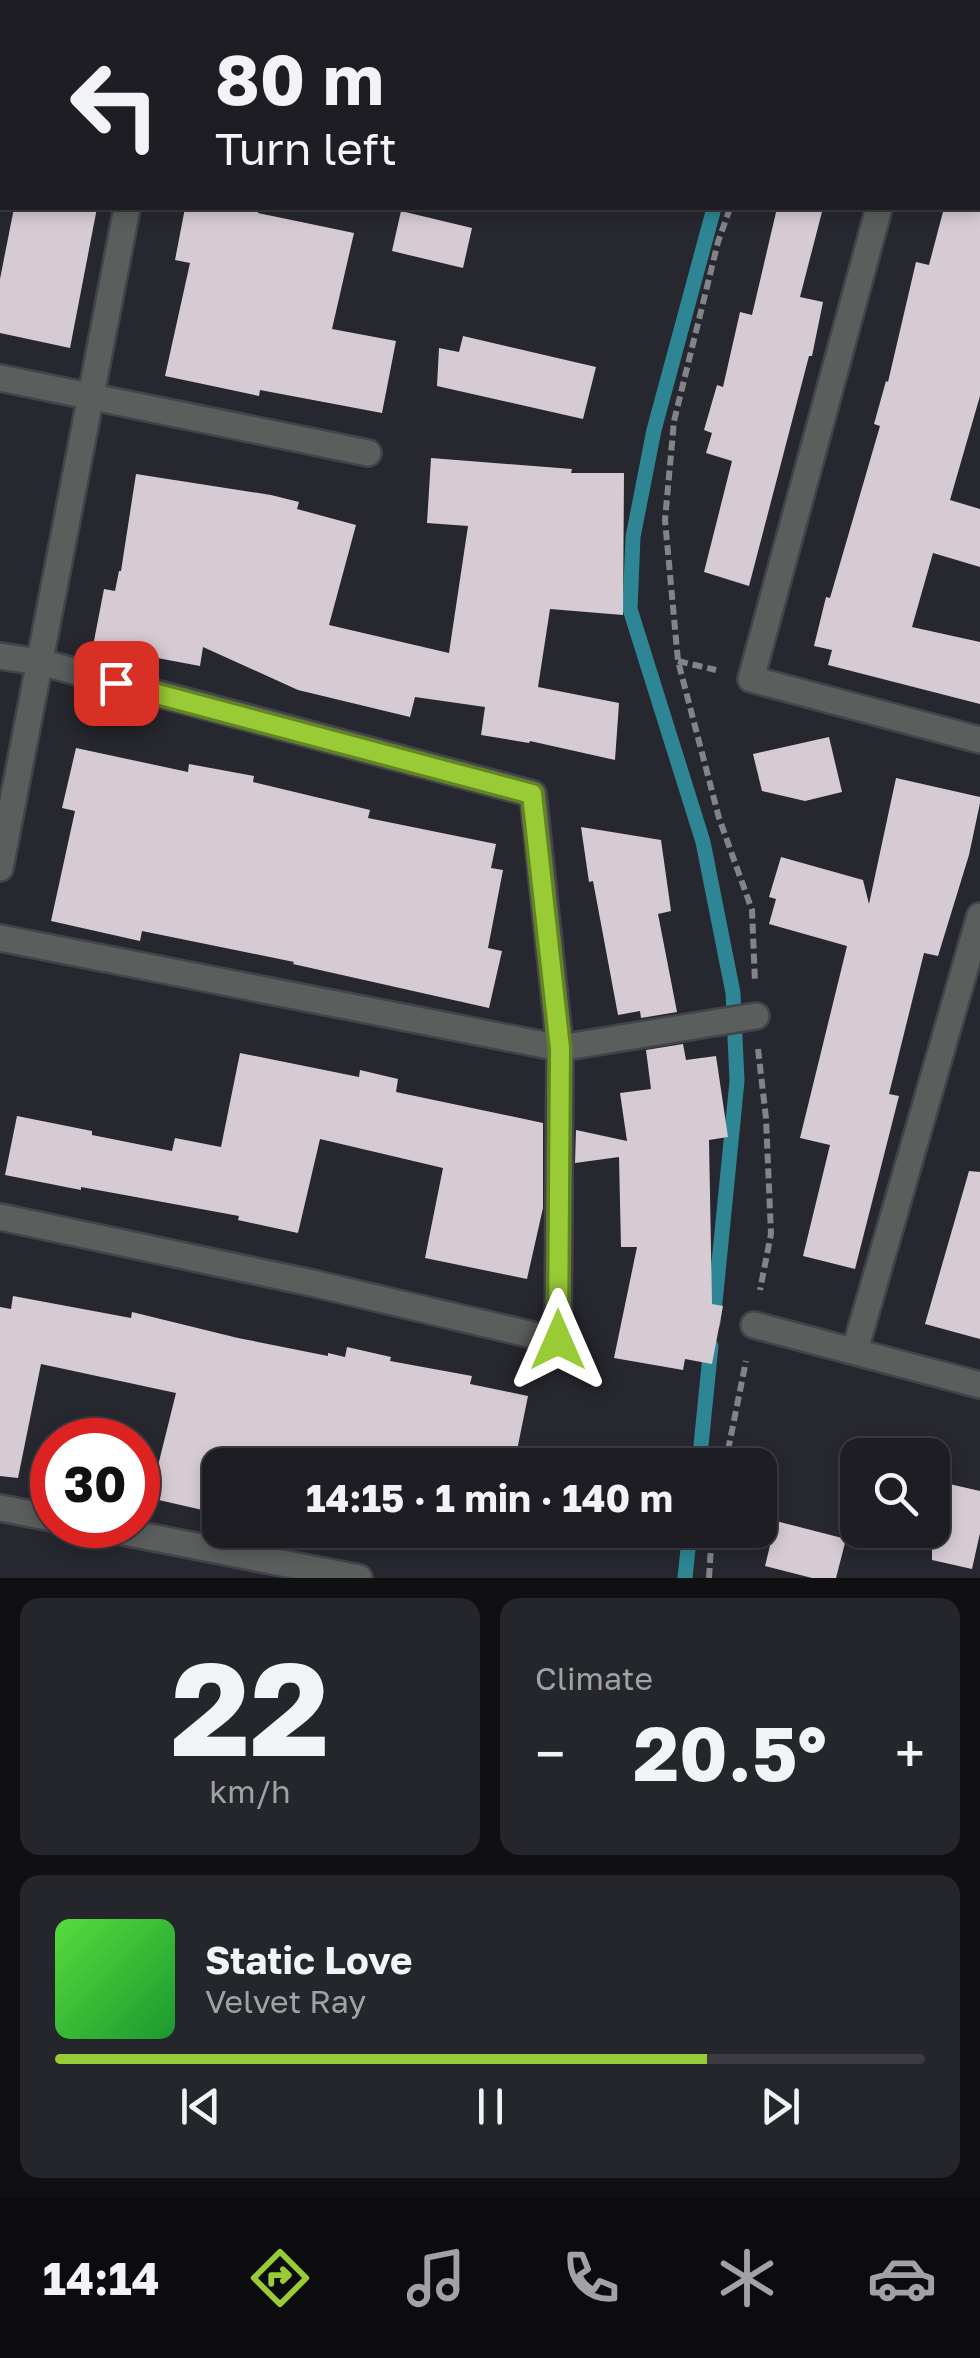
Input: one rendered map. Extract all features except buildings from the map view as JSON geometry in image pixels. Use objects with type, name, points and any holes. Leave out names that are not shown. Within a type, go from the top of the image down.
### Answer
[{"type":"street","points":[[0,868],[127,210]]},
{"type":"street","points":[[878,210],[752,679],[980,740]]},
{"type":"street","points":[[0,378],[368,453]]},
{"type":"street","points":[[0,656],[40,662],[532,794],[560,1048],[558,1340],[0,1217]]},
{"type":"street","points":[[855,1350],[980,916]]},
{"type":"street","points":[[0,938],[560,1048],[756,1016]]},
{"type":"street","points":[[754,1326],[980,1385]]},
{"type":"street","points":[[0,1508],[30,1514]]},
{"type":"street","points":[[160,1539],[360,1578]]},
{"type":"path","points":[[729,210],[674,421],[665,520],[678,661],[719,818],[752,910],[771,1234],[729,1448]]},
{"type":"path","points":[[709,1578],[711,1548]]},
{"type":"waterway","points":[[713,210],[654,430],[633,537],[630,609],[703,842],[733,993],[737,1081],[713,1323]]},
{"type":"waterway","points":[[701,1448],[711,1346]]},
{"type":"waterway","points":[[685,1578],[688,1548]]},
{"type":"route","points":[[116,683],[532,794],[560,1048],[558,1340]]}]
